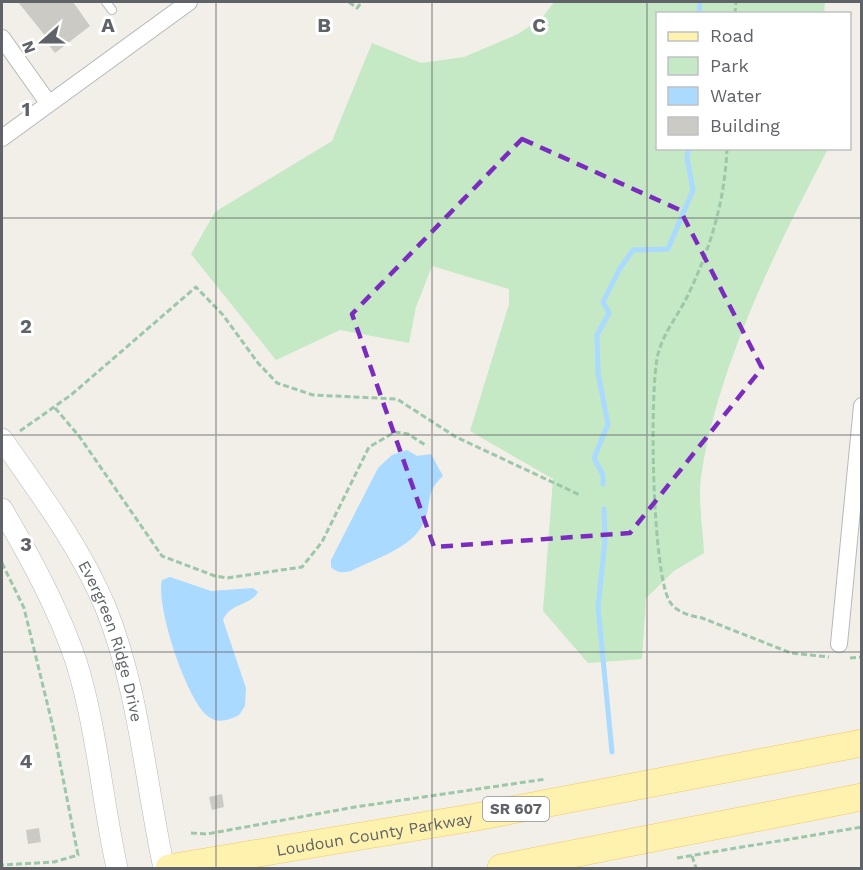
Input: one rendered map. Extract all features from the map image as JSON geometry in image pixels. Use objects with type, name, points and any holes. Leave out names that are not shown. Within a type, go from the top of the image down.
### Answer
[{"type":"main road","name":"Loudoun County Parkway","points":[[169,868],[476,817],[861,743]]},
{"type":"main road","points":[[501,868],[861,797]]},
{"type":"street","points":[[2,138],[189,2]]},
{"type":"street","points":[[2,38],[49,104]]},
{"type":"street","points":[[838,654],[861,406]]},
{"type":"street","name":"Evergreen Ridge Drive","points":[[3,441],[81,558],[105,606],[135,710],[164,868]]},
{"type":"street","points":[[2,509],[40,579],[76,661],[90,719],[117,868]]},
{"type":"lane","points":[[106,2],[112,10]]},
{"type":"path","points":[[349,2],[357,8],[362,2]]},
{"type":"path","points":[[727,150],[713,237],[688,296],[658,353],[651,419],[660,570],[670,603],[687,615],[702,618],[791,653],[861,657]]},
{"type":"path","points":[[3,441],[55,408],[196,287],[223,315],[258,363],[277,382],[313,394],[397,399],[456,437],[580,495]]},
{"type":"path","points":[[55,408],[79,436],[162,556],[197,570],[227,578],[302,567],[322,542],[369,447],[395,432],[408,434],[426,446]]},
{"type":"path","points":[[2,563],[24,608],[53,727],[78,855],[54,862],[2,865]]},
{"type":"path","points":[[191,833],[207,834],[378,803],[555,778]]},
{"type":"path","points":[[671,859],[861,827]]},
{"type":"path","points":[[692,856],[696,868]]},
{"type":"highlighted area","points":[[522,139],[680,210],[762,368],[630,533],[434,547],[352,314]]},
{"type":"green space","points":[[554,2],[825,2],[824,12],[656,12],[656,150],[828,150],[771,265],[736,347],[722,389],[710,430],[701,481],[700,501],[704,553],[674,571],[646,598],[642,659],[588,663],[543,611],[553,479],[470,431],[509,304],[509,289],[432,266],[416,307],[409,343],[340,330],[276,360],[191,254],[215,212],[332,141],[372,43],[421,63],[464,57],[518,34],[542,18]]},
{"type":"water","points":[[407,450],[417,456],[431,454],[443,476],[431,493],[424,522],[419,531],[402,546],[351,571],[343,572],[331,567],[331,560],[378,468],[392,455]]},
{"type":"water","points":[[170,577],[211,591],[253,588],[258,592],[251,599],[230,610],[223,620],[246,688],[245,706],[239,715],[224,720],[213,719],[200,708],[191,693],[175,652],[163,610],[162,580]]},
{"type":"building","points":[[18,2],[73,2],[90,26],[55,53],[48,44],[51,43]]},
{"type":"building","points":[[222,794],[224,807],[212,810],[209,797]]},
{"type":"building","points":[[39,828],[41,842],[28,844],[26,830]]},
{"type":"waterway","points":[[699,12],[700,2]]},
{"type":"waterway","points":[[603,484],[603,475],[594,458],[608,424],[598,373],[597,335],[609,313],[603,302],[619,270],[633,250],[668,249],[693,190],[687,158],[689,150]]},
{"type":"waterway","points":[[604,509],[605,540],[598,607],[612,752]]}]
